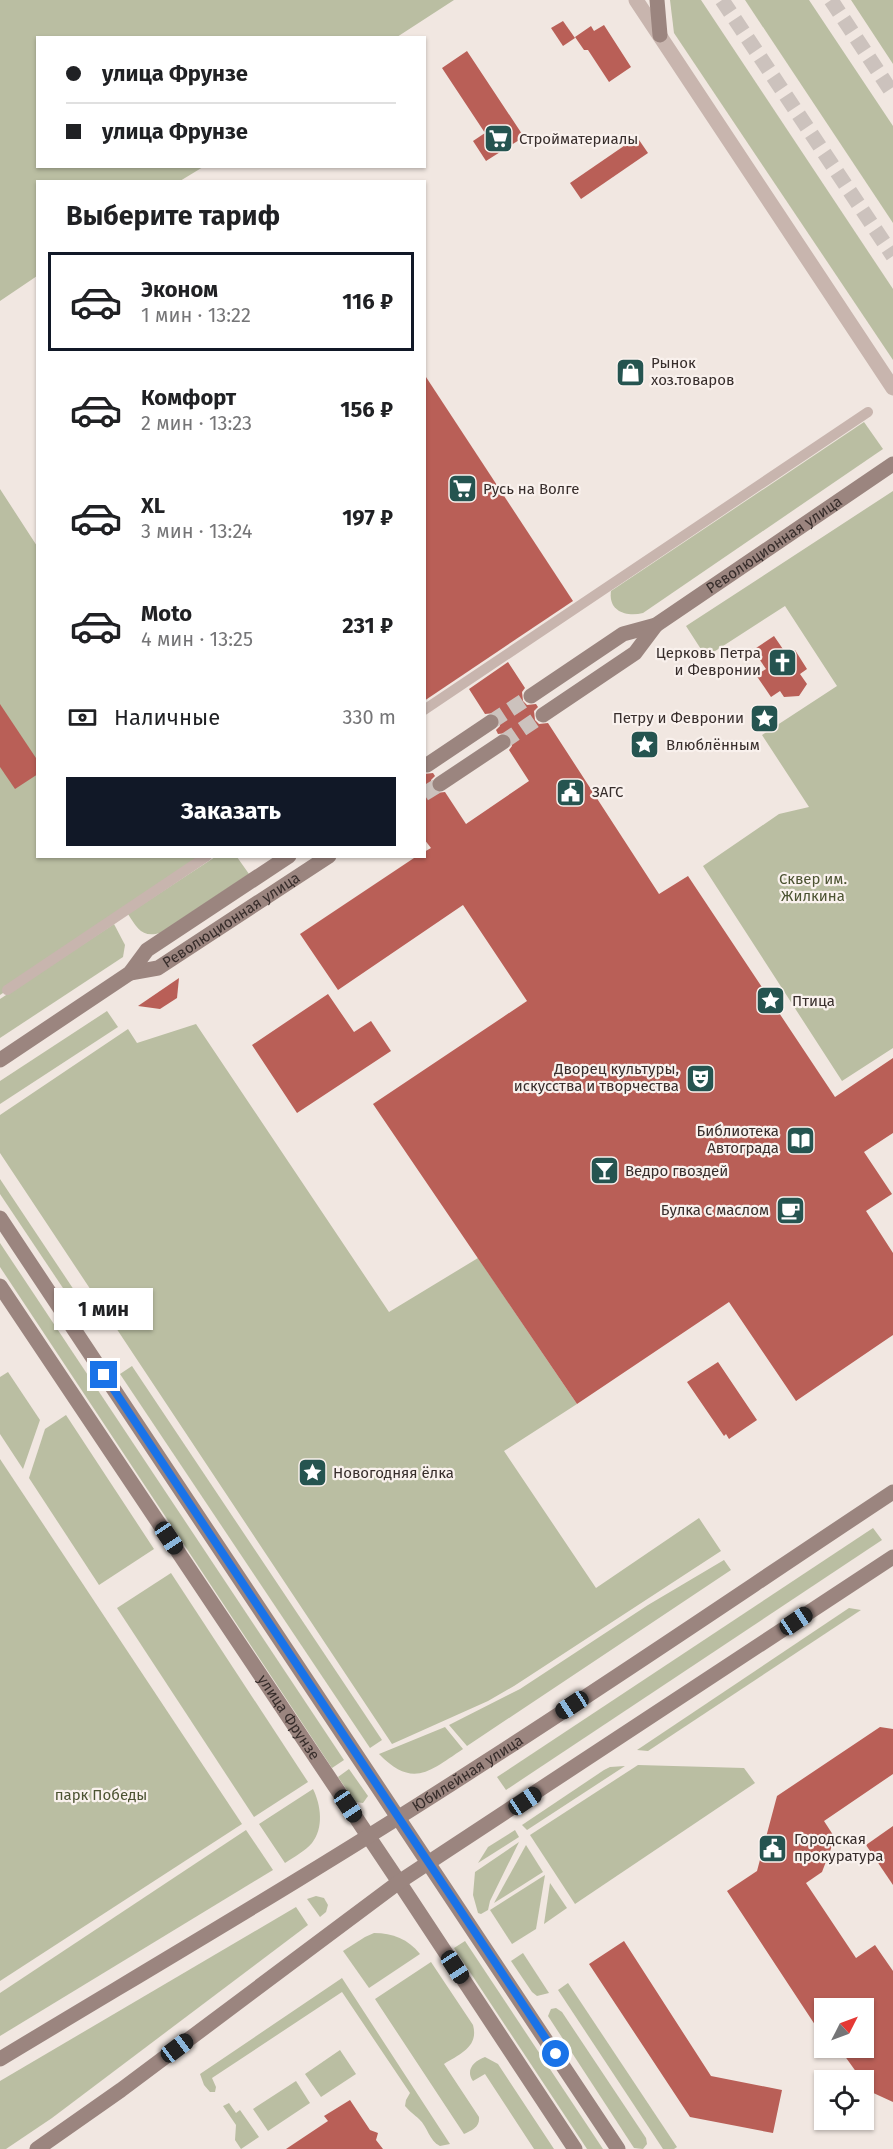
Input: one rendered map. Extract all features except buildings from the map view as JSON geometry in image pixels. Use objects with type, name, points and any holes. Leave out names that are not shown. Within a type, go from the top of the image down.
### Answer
[{"type":"main road","points":[[657,0],[660,35]]},
{"type":"main road","name":"Революционная улица","points":[[531,696],[623,634],[656,625],[893,464]]},
{"type":"main road","name":"Революционная улица","points":[[543,715],[635,653],[656,625]]},
{"type":"main road","points":[[427,765],[491,722]]},
{"type":"main road","points":[[440,784],[503,742]]},
{"type":"main road","name":"Революционная улица","points":[[0,1060],[130,973],[147,950],[286,858]]},
{"type":"main road","name":"Революционная улица","points":[[130,973],[158,968],[326,858]]},
{"type":"main road","points":[[0,1218],[618,2149]]},
{"type":"main road","name":"улица Фрунзе","points":[[0,1286],[575,2149]]},
{"type":"main road","name":"Юбилейная улица","points":[[0,2059],[292,1885],[399,1818],[893,1492]]},
{"type":"main road","points":[[37,2149],[121,2090],[399,1882],[893,1557]]},
{"type":"street","points":[[636,0],[893,388]]},
{"type":"street","points":[[426,709],[868,412]]},
{"type":"street","points":[[7,990],[204,858]]},
{"type":"green space","points":[[0,0],[454,0],[399,36],[36,36],[36,168],[201,168],[182,180],[36,180],[36,277],[0,301]]},
{"type":"green space","points":[[670,0],[701,0],[893,289],[893,360],[674,33]]},
{"type":"green space","points":[[745,0],[809,0],[893,126],[893,223]]},
{"type":"green space","points":[[851,0],[893,0],[893,64]]},
{"type":"green space","points":[[864,422],[883,449],[643,613],[625,613],[612,604],[611,591]]},
{"type":"green space","points":[[0,489],[36,544],[36,858],[206,858],[0,995]]},
{"type":"green space","name":"Сквер им. Жилкина","points":[[893,491],[893,1048],[842,1081],[703,866],[779,814],[809,807],[762,735],[837,686],[785,606],[706,657],[686,626]]},
{"type":"green space","points":[[213,858],[238,858],[249,874],[160,933],[144,933],[128,914]]},
{"type":"green space","points":[[114,924],[125,945],[123,957],[0,1038],[0,999]]},
{"type":"green space","points":[[107,1011],[118,1027],[0,1104],[0,1081]]},
{"type":"green space","points":[[196,1024],[389,1312],[478,1258],[577,1404],[504,1451],[596,1588],[699,1518],[721,1551],[514,1686],[488,1701],[392,1744],[0,1153],[0,1115],[128,1029],[137,1043]]},
{"type":"green space","points":[[0,1179],[78,1296],[71,1300],[0,1194]]},
{"type":"green space","points":[[0,1243],[344,1760],[332,1768],[0,1267]]},
{"type":"green space","points":[[132,1366],[382,1740],[370,1748],[120,1374]]},
{"type":"green space","points":[[8,1372],[40,1420],[23,1469],[0,1434],[0,1377]]},
{"type":"green space","points":[[66,1415],[154,1549],[99,1585],[29,1478],[45,1429]]},
{"type":"green space","name":"парк Победы","points":[[0,1459],[242,1824],[0,1981]]},
{"type":"green space","points":[[873,1528],[882,1540],[506,1790],[497,1777]]},
{"type":"green space","points":[[724,1560],[731,1570],[467,1746],[449,1725],[520,1689],[648,1605]]},
{"type":"green space","points":[[171,1573],[308,1782],[254,1817],[117,1608]]},
{"type":"green space","points":[[849,1608],[861,1610],[648,1751],[637,1750]]},
{"type":"green space","points":[[445,1727],[463,1749],[431,1769],[412,1774],[391,1765],[379,1754]]},
{"type":"green space","points":[[638,1765],[744,1768],[755,1783],[575,1904],[530,1835]]},
{"type":"green space","points":[[625,1766],[527,1830],[522,1825],[604,1770],[610,1767]]},
{"type":"green space","points":[[349,1769],[368,1796],[363,1803],[355,1802],[338,1777]]},
{"type":"green space","points":[[313,1789],[320,1816],[316,1837],[309,1846],[285,1863],[259,1824]]},
{"type":"green space","points":[[246,1830],[273,1870],[0,2036],[0,1993]]},
{"type":"green space","points":[[515,1830],[519,1837],[478,1863],[488,1847]]},
{"type":"green space","points":[[519,1842],[490,1901],[488,1910],[481,1914],[478,1913],[473,1895],[475,1872]]},
{"type":"green space","points":[[526,1845],[543,1872],[494,1903]]},
{"type":"green space","points":[[545,1875],[536,1929],[512,1944],[490,1910]]},
{"type":"green space","points":[[550,1883],[567,1908],[544,1924]]},
{"type":"green space","points":[[316,1896],[324,1898],[328,1905],[326,1912],[320,1917],[307,1899]]},
{"type":"green space","points":[[296,1907],[308,1925],[52,2118],[6,2149],[0,2149],[0,2081]]},
{"type":"green space","points":[[374,1933],[400,1938],[420,1954],[369,1988],[343,1951]]},
{"type":"green space","points":[[465,1941],[603,2149],[587,2149],[454,1948]]},
{"type":"green space","points":[[523,1953],[549,1993],[537,1996],[532,1992],[511,1961]]},
{"type":"green space","points":[[431,1962],[473,2025],[474,2033],[471,2044],[462,2053],[444,2064],[479,2117],[477,2126],[464,2134],[375,1999]]},
{"type":"green space","points":[[342,1978],[450,2144],[440,2146],[436,2144],[422,2122],[405,2106],[410,2093],[342,1992],[212,2078],[216,2087],[215,2092],[210,2092],[204,2085],[200,2074]]},
{"type":"green space","points":[[568,1983],[677,2147],[674,2149],[663,2149],[558,1990]]},
{"type":"green space","points":[[556,2008],[562,2012],[646,2138],[647,2144],[643,2149],[634,2148],[548,2016],[551,2009]]},
{"type":"green space","points":[[340,2050],[356,2074],[321,2097],[305,2074]]},
{"type":"green space","points":[[485,2057],[498,2064],[554,2149],[534,2149],[485,2074],[473,2081],[470,2073],[472,2066]]},
{"type":"green space","points":[[296,2081],[310,2103],[268,2131],[253,2109]]},
{"type":"green space","points":[[229,2103],[236,2113],[240,2110],[259,2137],[241,2149],[235,2140],[236,2125],[223,2106]]},
{"type":"tunnel","points":[[722,0],[893,256]]},
{"type":"tunnel","points":[[831,0],[893,94]]},
{"type":"tunnel","points":[[491,722],[531,696]]},
{"type":"tunnel","points":[[503,742],[543,715]]},
{"type":"tunnel","points":[[426,793],[440,784]]},
{"type":"place","name":"Стройматериалы","points":[[498,139]]},
{"type":"place","name":"Рынок хоз.товаров","points":[[630,372]]},
{"type":"place","name":"Русь на Волге","points":[[462,489]]},
{"type":"place","name":"Церковь Петра и Февронии","points":[[782,662]]},
{"type":"place","name":"Петру и Февронии","points":[[765,718]]},
{"type":"place","name":"Влюблённым","points":[[645,745]]},
{"type":"place","name":"ЗАГС","points":[[571,792]]},
{"type":"place","name":"Птица","points":[[771,1001]]},
{"type":"place","name":"Дворец культуры, искусства и творчества","points":[[700,1078]]},
{"type":"place","name":"Библиотека Автограда","points":[[800,1140]]},
{"type":"place","name":"Ведро гвоздей","points":[[604,1171]]},
{"type":"place","name":"Булка с маслом","points":[[790,1210]]},
{"type":"place","name":"Новогодняя ёлка","points":[[312,1473]]},
{"type":"place","name":"Городская прокуратура","points":[[773,1848]]},
{"type":"route","points":[[104,1375],[556,2054]]}]
